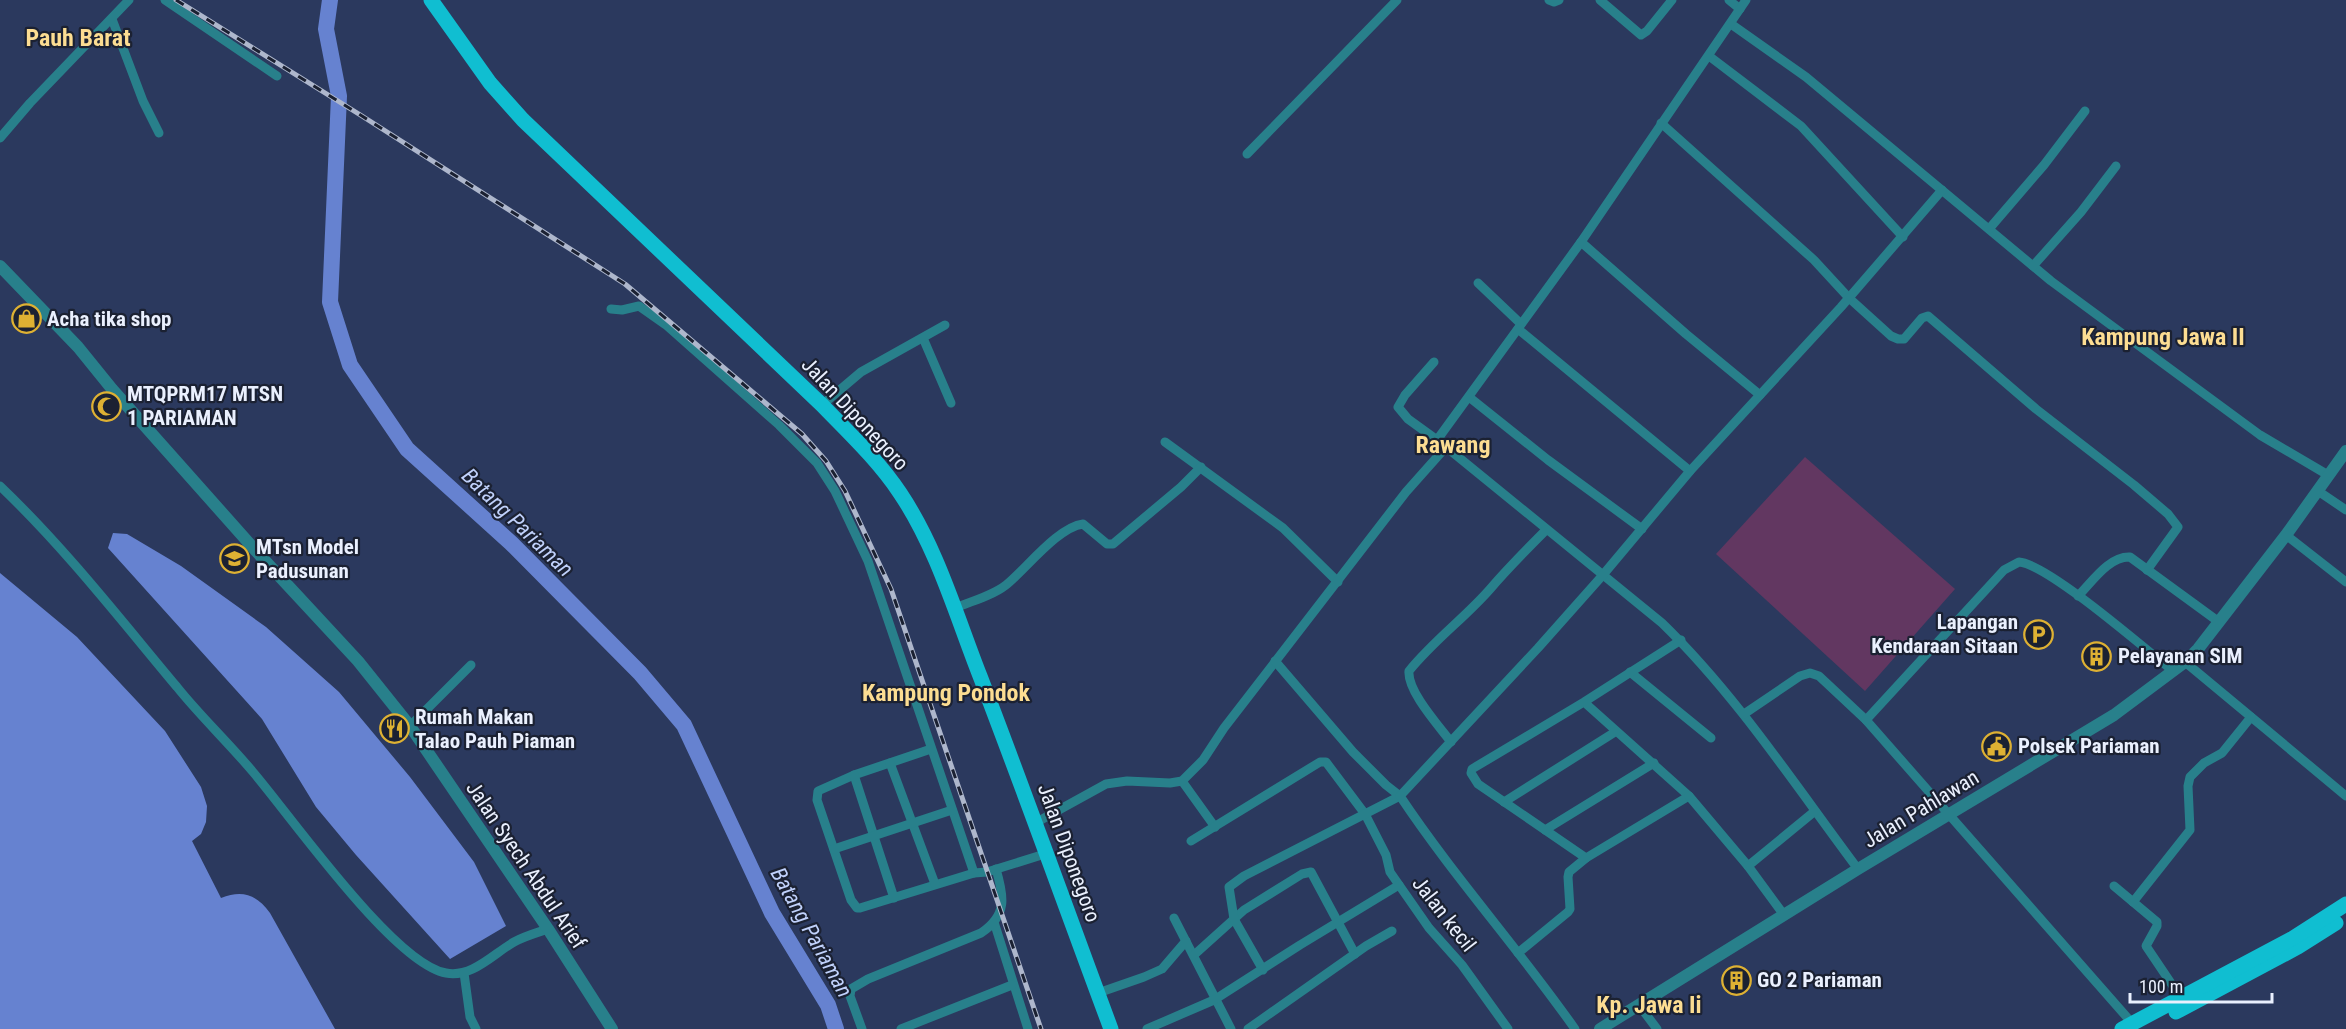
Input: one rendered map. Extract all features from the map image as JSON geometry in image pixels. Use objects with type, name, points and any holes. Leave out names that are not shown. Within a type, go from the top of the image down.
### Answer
[{"type":"main road","name":"Jalan Diponegoro","points":[[431,0],[490,83],[523,120],[822,405],[864,448],[900,493],[924,536],[954,608],[1048,853],[1111,1029]]},
{"type":"main road","points":[[2132,1027],[2181,998],[2224,981],[2346,904]]},
{"type":"main road","points":[[2132,1027],[2298,947],[2346,916]]},
{"type":"street","points":[[0,138],[30,103],[129,0]]},
{"type":"street","points":[[165,0],[277,76]]},
{"type":"street","points":[[1247,154],[1397,0]]},
{"type":"street","points":[[1549,0],[1554,2],[1559,0]]},
{"type":"street","points":[[1600,0],[1641,34],[1647,31],[1672,0]]},
{"type":"street","points":[[1729,0],[1740,9]]},
{"type":"street","points":[[1437,440],[1581,242],[1746,0]]},
{"type":"street","points":[[111,19],[143,101],[159,132]]},
{"type":"street","points":[[1731,24],[1806,77],[2033,266],[2260,435],[2328,475]]},
{"type":"street","points":[[1709,56],[1801,126],[1903,237]]},
{"type":"street","points":[[1989,229],[2044,165],[2085,111]]},
{"type":"street","points":[[1661,123],[1814,260],[1849,298],[1898,339],[1904,339],[1924,317],[1930,317],[2036,409],[2134,484],[2168,514],[2178,527],[2147,570]]},
{"type":"street","points":[[2033,266],[2116,166]]},
{"type":"street","points":[[1263,970],[1234,919],[1228,891],[1232,883],[1400,796],[1602,576],[1690,471],[1849,298],[1942,190]]},
{"type":"street","points":[[1581,242],[1760,395]]},
{"type":"street","name":"Jalan Syech Abdul Arief","points":[[2,271],[78,347],[112,389],[256,551],[338,636],[410,726],[548,929],[612,1029]]},
{"type":"street","points":[[1478,283],[1520,327],[1690,471]]},
{"type":"street","points":[[611,309],[622,310],[639,306],[666,325],[778,425],[823,471],[868,561],[974,873]]},
{"type":"street","points":[[822,405],[861,372],[945,325]]},
{"type":"street","points":[[923,338],[951,403]]},
{"type":"street","points":[[1434,362],[1400,400],[1398,407],[1415,425],[1446,447],[1681,640],[1744,714],[1858,869]]},
{"type":"street","points":[[1469,397],[1548,460],[1642,529]]},
{"type":"street","points":[[1165,442],[1283,528],[1338,582]]},
{"type":"street","points":[[1036,822],[1106,784],[1127,780],[1170,783],[1182,781],[1203,760],[1406,492],[1446,447]]},
{"type":"street","name":"Jalan Pahlawan","points":[[1600,1029],[1858,869],[2114,715],[2173,671],[2184,662],[2219,621],[2286,535],[2346,451]]},
{"type":"street","points":[[954,608],[1006,585],[1075,525],[1083,524],[1107,543],[1113,544],[1181,487],[1201,467]]},
{"type":"street","points":[[0,486],[26,510],[84,574],[179,690],[252,771],[368,913],[395,939],[431,968],[444,973],[464,973],[516,941],[548,929]]},
{"type":"street","points":[[2318,490],[2346,510]]},
{"type":"street","points":[[1451,742],[1414,689],[1409,678],[1409,671],[1546,530]]},
{"type":"street","points":[[2286,535],[2346,582]]},
{"type":"street","points":[[2078,596],[2111,563],[2123,557],[2130,557],[2219,621]]},
{"type":"street","points":[[1866,720],[2009,566],[2019,562],[2034,566],[2078,596],[2173,671]]},
{"type":"street","points":[[1586,858],[1478,784],[1471,773],[1472,769],[1584,702],[1681,640]]},
{"type":"street","points":[[1275,662],[1353,752],[1400,796],[1430,840],[1543,982],[1575,1029]]},
{"type":"street","points":[[2184,662],[2346,796]]},
{"type":"street","points":[[410,726],[471,665]]},
{"type":"street","points":[[1630,672],[1711,738]]},
{"type":"street","points":[[1744,714],[1794,680],[1810,673],[1824,679],[1866,720],[2132,1027]]},
{"type":"street","points":[[1584,702],[1689,796],[1748,866],[1784,915]]},
{"type":"street","points":[[2133,902],[2190,830],[2188,786],[2192,774],[2204,763],[2222,753],[2251,717]]},
{"type":"street","points":[[1504,802],[1616,732]]},
{"type":"street","points":[[931,749],[824,787],[817,795],[851,900],[856,908],[869,907],[974,873],[996,869],[1048,853]]},
{"type":"street","name":"Jalan kecil","points":[[1215,827],[1320,762],[1326,762],[1365,814],[1386,855],[1390,872],[1429,928],[1462,965],[1509,1029]]},
{"type":"street","points":[[890,763],[935,885]]},
{"type":"street","points":[[1545,830],[1654,763]]},
{"type":"street","points":[[854,775],[894,898]]},
{"type":"street","points":[[1182,781],[1215,827],[1191,841]]},
{"type":"street","points":[[1518,953],[1570,909],[1569,872],[1586,858],[1689,796]]},
{"type":"street","points":[[834,849],[952,810]]},
{"type":"street","points":[[1748,866],[1815,811]]},
{"type":"street","points":[[862,1029],[850,996],[853,987],[981,933],[994,922],[1000,911],[1003,897],[996,869]]},
{"type":"street","points":[[1194,955],[1234,919],[1263,897],[1302,874],[1311,872],[1355,954]]},
{"type":"street","points":[[1147,1029],[1214,1000],[1399,885]]},
{"type":"street","points":[[2114,886],[2157,922],[2146,946],[2181,998]]},
{"type":"street","points":[[1174,918],[1214,1000],[1231,1029]]},
{"type":"street","points":[[994,922],[1028,1029]]},
{"type":"street","points":[[1248,1029],[1355,954],[1392,931]]},
{"type":"street","points":[[1098,993],[1162,969],[1186,941]]},
{"type":"street","points":[[464,973],[470,1017],[476,1029]]},
{"type":"street","points":[[901,1029],[1012,984]]},
{"type":"street","points":[[1640,1005],[1657,1029]]},
{"type":"shaded area","points":[[1805,457],[1955,589],[1865,691],[1716,554]]},
{"type":"water","points":[[113,533],[127,534],[181,566],[266,627],[339,692],[410,777],[474,862],[506,926],[450,959],[316,807],[262,719],[108,548]]},
{"type":"water","points":[[0,573],[77,637],[165,731],[201,787],[207,806],[206,822],[201,834],[192,841],[221,898],[236,894],[248,895],[265,907],[335,1029],[0,1029]]},
{"type":"waterway","name":"Batang Pariaman","points":[[330,0],[326,29],[339,96],[330,302],[350,365],[407,449],[511,543],[640,673],[684,725],[772,913],[828,1005],[836,1029]]},
{"type":"railway","points":[[176,0],[625,284],[802,434],[826,461],[845,491],[891,589],[1041,1029]]},
{"type":"place","name":"Acha tika shop","points":[[26,319]]},
{"type":"place","name":"MTQPRM17 MTSN 1 PARIAMAN","points":[[106,406]]},
{"type":"place","name":"MTsn Model Padusunan","points":[[235,559]]},
{"type":"place","name":"Lapangan Kendaraan Sitaan","points":[[2039,634]]},
{"type":"place","name":"Pelayanan SIM","points":[[2097,656]]},
{"type":"place","name":"Rumah Makan Talao Pauh Piaman","points":[[394,729]]},
{"type":"place","name":"Polsek Pariaman","points":[[1997,746]]},
{"type":"place","name":"GO 2 Pariaman","points":[[1736,980]]},
{"type":"district","name":"Pauh Barat","points":[[78,38]]},
{"type":"district","name":"Kampung Jawa II","points":[[2163,337]]},
{"type":"district","name":"Rawang","points":[[1453,445]]},
{"type":"district","name":"Kampung Pondok","points":[[946,693]]},
{"type":"district","name":"Kp. Jawa Ii","points":[[1649,1005]]}]
